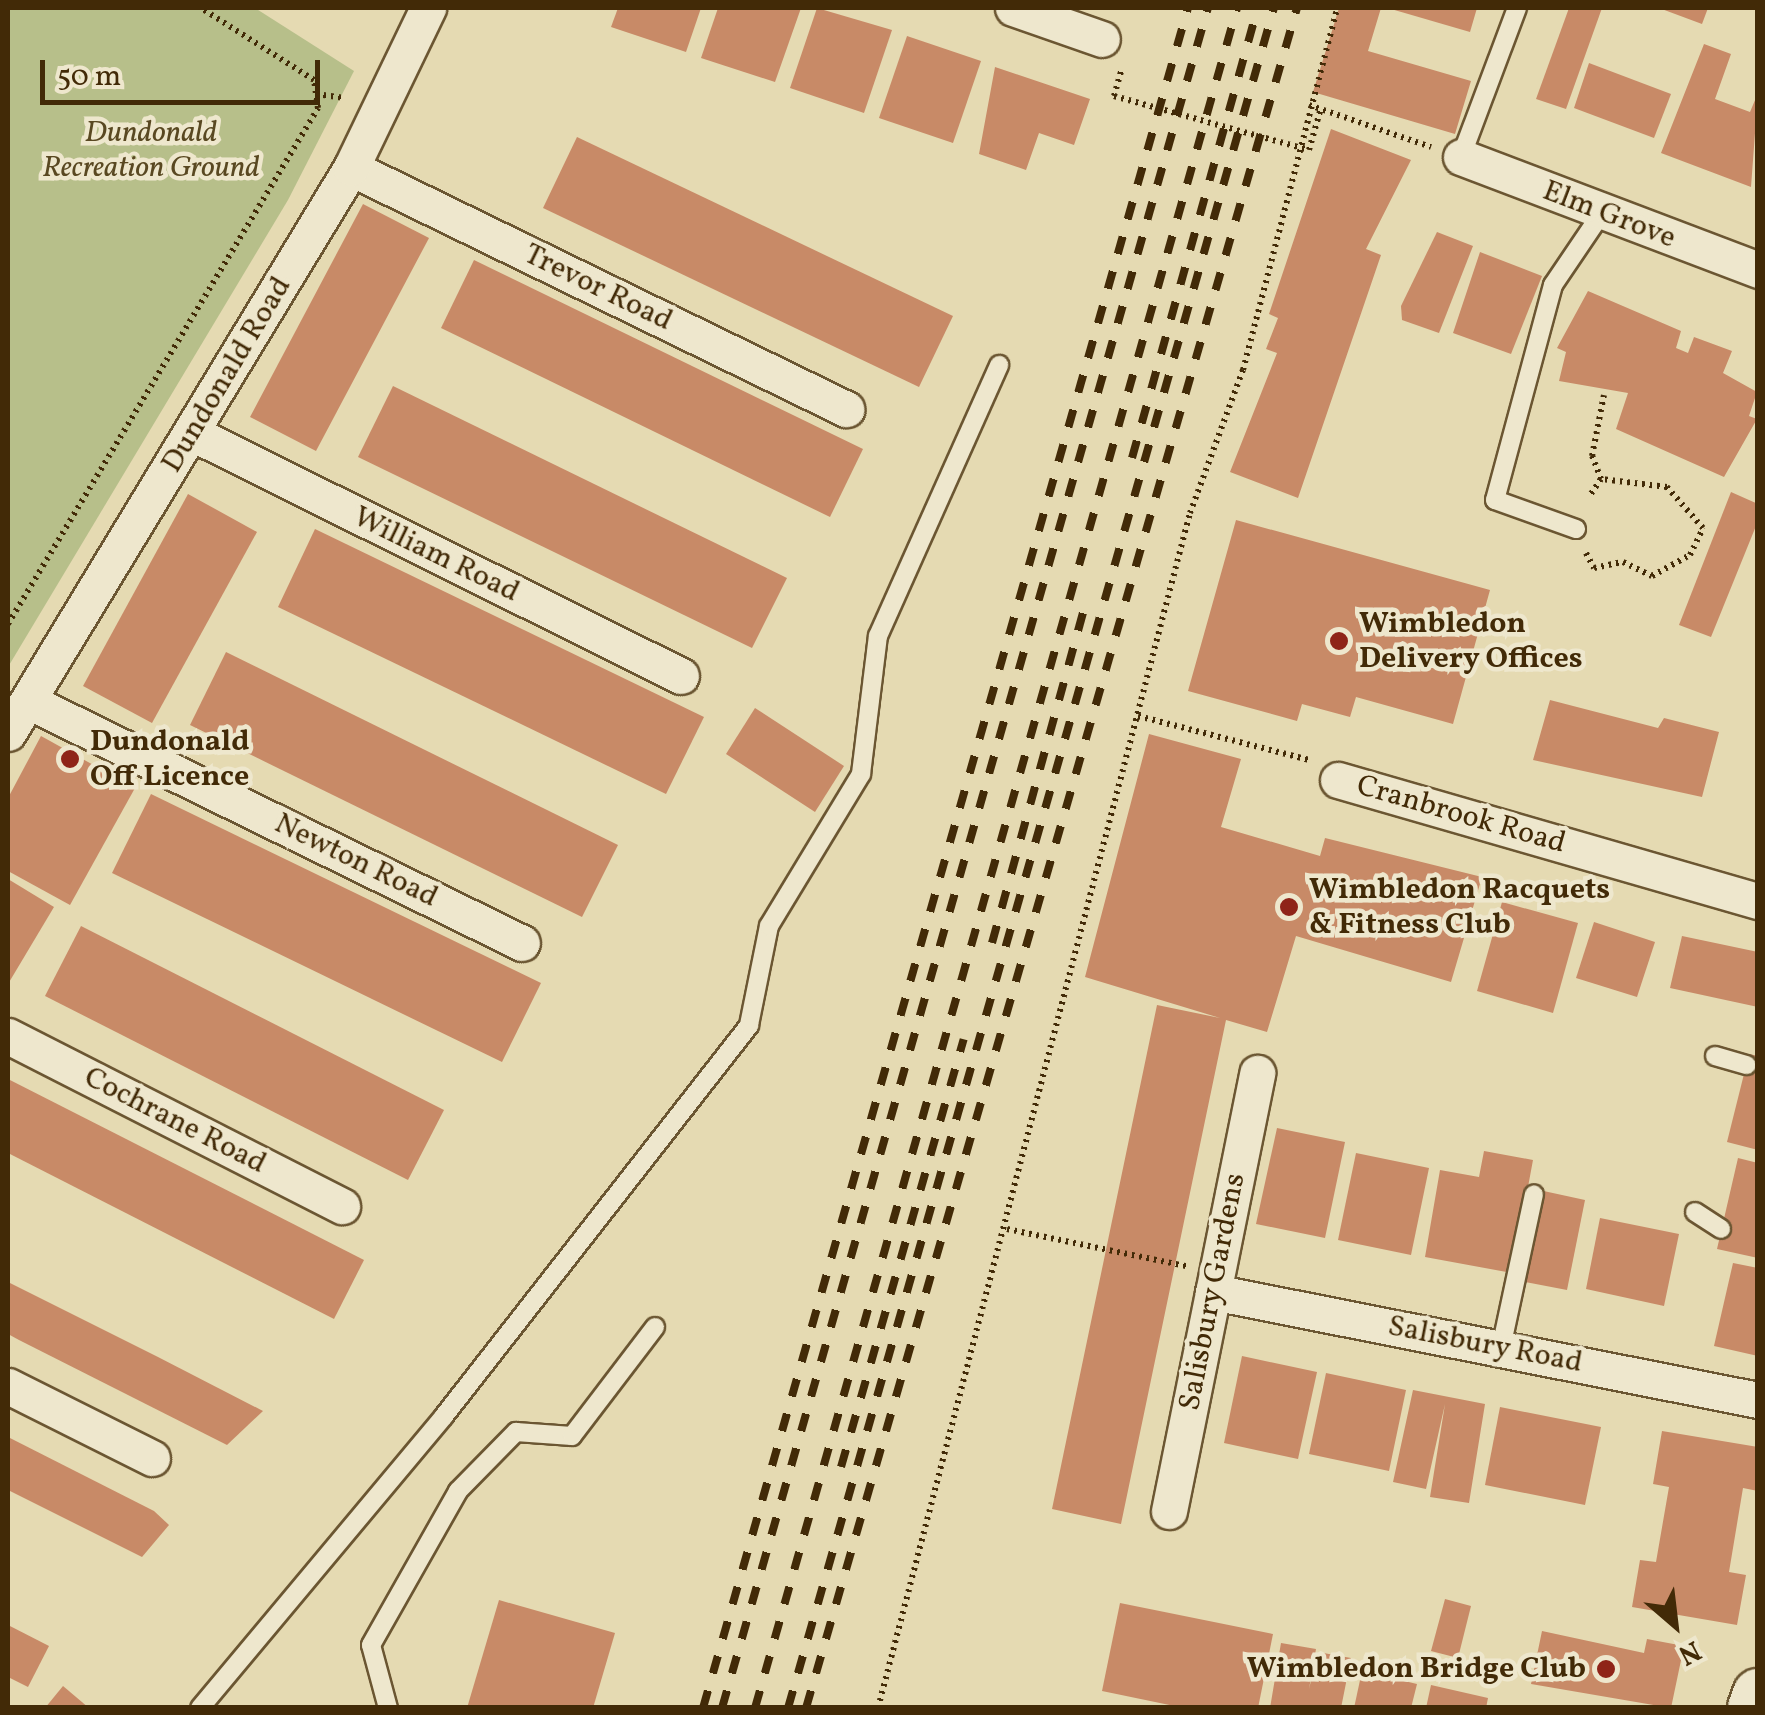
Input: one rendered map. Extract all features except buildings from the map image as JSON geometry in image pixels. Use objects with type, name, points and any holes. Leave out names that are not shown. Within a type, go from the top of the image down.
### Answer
[{"type":"main road","points":[[1753,1708],[1758,1694]]},
{"type":"street","name":"Dundonald Road","points":[[8,733],[351,168],[428,8]]},
{"type":"street","points":[[1013,8],[1102,39]]},
{"type":"street","name":"Elm Grove","points":[[1461,157],[1601,214],[1758,270]]},
{"type":"street","name":"Trevor Road","points":[[351,168],[846,408]]},
{"type":"street","name":"William Road","points":[[192,433],[680,676]]},
{"type":"street","name":"Newton Road","points":[[28,700],[522,943]]},
{"type":"street","name":"Cranbrook Road","points":[[1338,780],[1758,902]]},
{"type":"street","name":"Cochrane Road","points":[[8,1036],[342,1206]]},
{"type":"street","name":"Salisbury Gardens","points":[[1169,1511],[1257,1072]]},
{"type":"street","name":"Salisbury Road","points":[[1215,1282],[1501,1348],[1758,1400]]},
{"type":"street","points":[[8,1386],[152,1458]]},
{"type":"lane","points":[[1461,157],[1516,8]]},
{"type":"lane","points":[[1576,529],[1495,500],[1553,285],[1601,214]]},
{"type":"lane","points":[[200,1708],[444,1416],[749,1025],[769,926],[860,774],[878,636],[999,365]]},
{"type":"lane","points":[[1715,1056],[1747,1065]]},
{"type":"lane","points":[[1501,1348],[1534,1194]]},
{"type":"lane","points":[[1695,1212],[1721,1229]]},
{"type":"lane","points":[[388,1708],[371,1645],[458,1491],[516,1432],[572,1436],[656,1327]]},
{"type":"path","points":[[8,624],[318,108],[314,80],[201,8]]},
{"type":"path","points":[[878,1708],[1007,1229],[1190,513],[1243,370],[1336,8]]},
{"type":"path","points":[[1114,96],[1309,150],[1321,108]]},
{"type":"path","points":[[1309,105],[1461,157]]},
{"type":"path","points":[[1602,478],[1592,456],[1604,395]]},
{"type":"path","points":[[1576,529],[1594,568],[1623,562],[1652,576],[1690,555],[1703,528],[1677,492],[1602,478]]},
{"type":"path","points":[[1592,494],[1602,478]]},
{"type":"path","points":[[1138,716],[1342,768],[1338,780]]},
{"type":"path","points":[[1007,1229],[1215,1282]]},
{"type":"green space","name":"Dundonald Recreation Ground","points":[[8,8],[255,8],[354,71],[288,200],[8,667]]},
{"type":"railway","points":[[703,1708],[1188,8]]},
{"type":"railway","points":[[722,1708],[1208,8]]},
{"type":"railway","points":[[755,1708],[1237,8]]},
{"type":"railway","points":[[1132,458],[1258,8]]},
{"type":"railway","points":[[788,1708],[1274,8]]},
{"type":"railway","points":[[806,1708],[1297,8]]},
{"type":"railway","points":[[992,943],[1085,606]]},
{"type":"railway","points":[[841,1467],[964,1039]]},
{"type":"place","name":"Wimbledon Delivery Offices","points":[[1339,641]]},
{"type":"place","name":"Dundonald Off Licence","points":[[70,759]]},
{"type":"place","name":"Wimbledon Racquets & Fitness Club","points":[[1289,907]]},
{"type":"place","name":"Wimbledon Bridge Club","points":[[1606,1669]]}]
